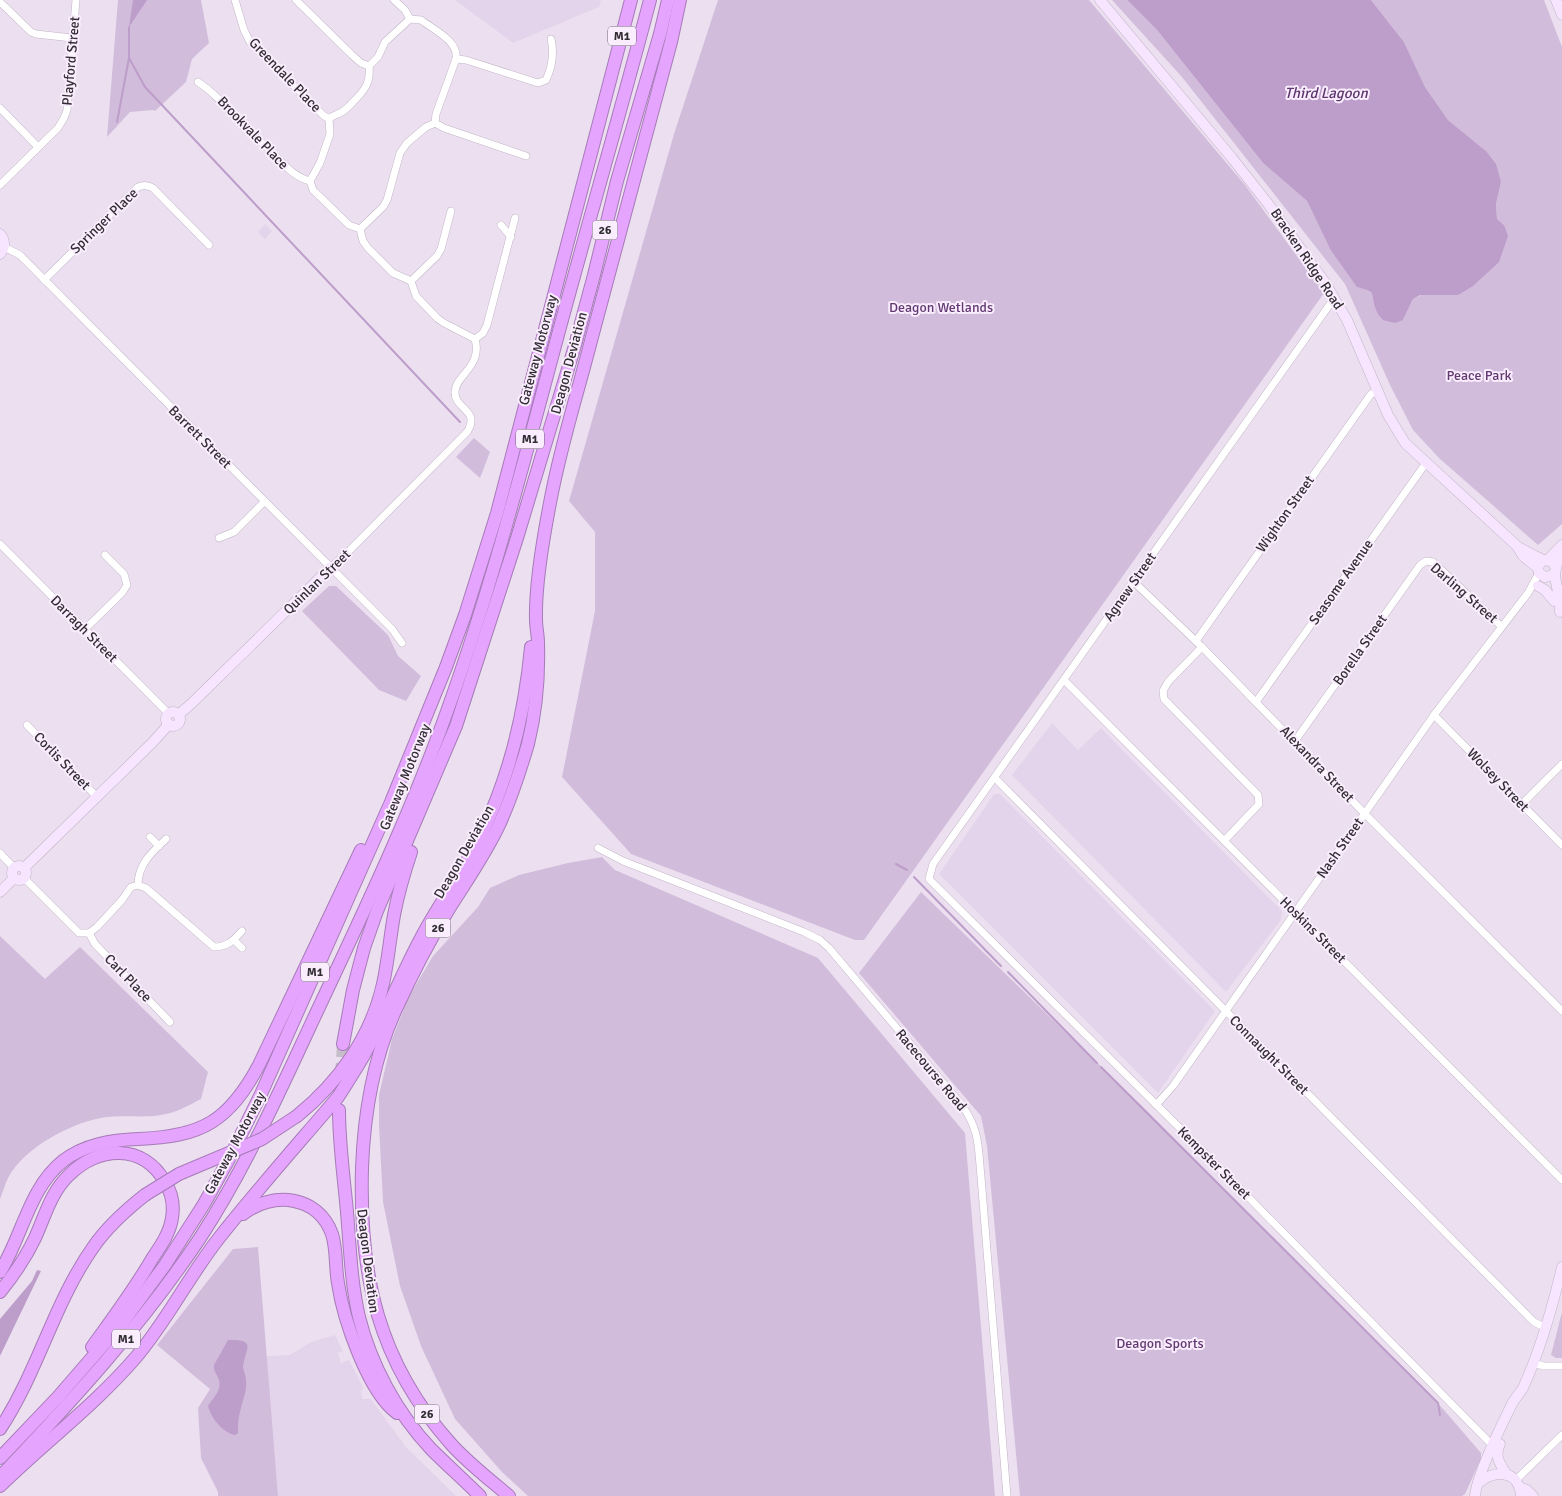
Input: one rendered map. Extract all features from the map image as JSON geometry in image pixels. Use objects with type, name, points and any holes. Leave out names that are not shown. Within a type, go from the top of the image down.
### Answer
[{"type":"highway","name":"Gateway Motorway","points":[[0,1458],[88,1363],[123,1322],[192,1223],[229,1159],[260,1094],[391,802],[446,667],[465,615],[497,512],[631,0]]},
{"type":"highway","name":"Gateway Motorway","points":[[0,1477],[109,1359],[169,1282],[201,1235],[231,1186],[262,1127],[368,904],[406,817],[449,707],[497,560],[650,0]]},
{"type":"highway","name":"Deagon Deviation","points":[[343,1044],[353,990],[364,948],[377,911],[456,726],[485,640],[571,358],[617,181],[660,34],[668,0]]},
{"type":"highway","name":"Deagon Deviation","points":[[509,1496],[469,1462],[439,1430],[418,1402],[394,1358],[379,1321],[368,1279],[363,1242],[362,1174],[366,1113],[371,1085],[385,1036],[395,1011],[446,914],[498,827],[511,797],[527,744],[535,704],[538,666],[538,637],[535,622],[540,572],[553,485],[671,42],[680,0]]},
{"type":"highway","points":[[0,1486],[110,1385],[138,1355],[211,1249],[241,1210],[338,1097],[379,1026],[421,937],[482,833],[504,780],[524,705],[535,622]]},
{"type":"highway","points":[[0,1429],[26,1383],[84,1261],[94,1245],[119,1216],[145,1195],[179,1174],[262,1139],[297,1116],[315,1102],[333,1082],[354,1053],[368,1028],[383,985],[398,894],[447,748]]},
{"type":"highway","points":[[0,1272],[17,1240],[35,1196],[49,1174],[63,1160],[98,1144],[172,1136],[197,1130],[223,1115],[239,1099],[260,1065],[376,817],[391,802]]},
{"type":"highway","name":"Deagon Deviation","points":[[339,1110],[340,1151],[354,1285],[359,1317],[372,1355],[384,1381],[409,1422],[431,1448],[480,1496]]},
{"type":"highway","points":[[0,1292],[24,1257],[35,1238],[51,1200],[69,1175],[88,1161],[116,1152],[134,1155],[151,1164],[168,1187],[173,1201],[172,1219],[166,1236],[144,1273],[89,1350],[88,1363]]},
{"type":"highway","points":[[232,1224],[259,1204],[280,1199],[298,1201],[307,1205],[323,1219],[332,1234],[340,1296],[353,1341],[375,1387],[390,1408],[409,1422]]},
{"type":"main road","name":"Bracken Ridge Road","points":[[1100,0],[1259,192],[1335,297],[1399,436],[1517,546],[1523,556],[1547,569]]},
{"type":"main road","points":[[1556,0],[1562,15]]},
{"type":"main road","name":"Barrett Street","points":[[0,234],[4,238],[2,251]]},
{"type":"main road","points":[[1561,617],[1554,601],[1547,569],[1562,545]]},
{"type":"main road","points":[[1547,569],[1562,553]]},
{"type":"main road","name":"Quinlan Street","points":[[0,892],[97,797],[172,717],[191,704],[330,568]]},
{"type":"main road","points":[[1547,569],[1561,604],[1561,617]]},
{"type":"main road","points":[[1538,586],[1545,590],[1554,601]]},
{"type":"main road","points":[[1475,1492],[1495,1448],[1519,1406],[1522,1389],[1546,1328],[1562,1267]]},
{"type":"main road","points":[[1495,1448],[1499,1463],[1515,1485]]},
{"type":"main road","points":[[1475,1492],[1490,1475],[1501,1474],[1515,1485],[1527,1490],[1533,1496]]},
{"type":"street","name":"Playford Street","points":[[0,185],[58,128],[64,118],[67,110],[76,0]]},
{"type":"street","name":"Greendale Place","points":[[235,0],[244,30],[250,42],[329,119]]},
{"type":"street","points":[[296,0],[352,55],[369,66]]},
{"type":"street","points":[[394,0],[405,10],[410,19]]},
{"type":"street","points":[[0,2],[31,32],[72,38]]},
{"type":"street","points":[[369,66],[378,57],[385,42],[410,19],[421,20],[452,43],[457,52],[456,59],[436,114],[435,123]]},
{"type":"street","points":[[456,59],[466,60],[538,83],[546,80],[549,72],[553,49],[551,39]]},
{"type":"street","points":[[360,229],[349,225],[313,190],[310,181],[320,163],[330,134],[329,119],[341,113],[368,85],[369,66]]},
{"type":"street","name":"Brookvale Place","points":[[198,82],[212,92],[245,128],[269,148],[292,173],[310,181]]},
{"type":"street","points":[[0,108],[38,147]]},
{"type":"street","points":[[435,123],[444,128],[526,156]]},
{"type":"street","points":[[360,229],[387,200],[400,153],[407,143],[426,127],[435,123]]},
{"type":"street","name":"Springer Place","points":[[44,280],[141,186],[146,185],[153,188],[209,245]]},
{"type":"street","points":[[411,281],[437,256],[441,249],[451,211]]},
{"type":"street","points":[[360,229],[363,241],[368,248],[393,273],[411,281],[416,296],[437,318],[476,339],[483,333],[487,325],[515,218]]},
{"type":"street","points":[[501,225],[511,237]]},
{"type":"street","name":"Barrett Street","points":[[2,251],[20,255],[392,629],[402,643]]},
{"type":"street","name":"Agnew Street","points":[[929,879],[933,864],[1335,297]]},
{"type":"street","name":"Quinlan Street","points":[[330,568],[468,432],[471,427],[471,418],[456,398],[454,390],[474,361],[477,345],[476,339]]},
{"type":"street","name":"Wighton Street","points":[[1196,641],[1371,394],[1378,391]]},
{"type":"street","name":"Seasome Avenue","points":[[1256,702],[1426,463]]},
{"type":"street","points":[[219,538],[234,532],[264,502]]},
{"type":"street","name":"Darragh Street","points":[[0,544],[172,717]]},
{"type":"street","points":[[84,630],[126,589],[127,585],[124,574],[106,555]]},
{"type":"street","name":"Darling Street","points":[[1426,561],[1433,562],[1501,626]]},
{"type":"street","name":"Borella Street","points":[[1295,741],[1420,565],[1426,561]]},
{"type":"street","name":"Nash Street","points":[[1528,592],[1538,586],[1547,569]]},
{"type":"street","name":"Nash Street","points":[[1156,1105],[1173,1086],[1434,714],[1547,569]]},
{"type":"street","name":"Alexandra Street","points":[[1134,582],[1202,647],[1364,813],[1562,1011]]},
{"type":"street","points":[[1202,647],[1168,682],[1163,691],[1164,699],[1258,795],[1259,804],[1225,840]]},
{"type":"street","name":"Hoskins Street","points":[[1064,680],[1562,1180]]},
{"type":"street","name":"Wolsey Street","points":[[1434,714],[1562,845]]},
{"type":"street","name":"Corlis Street","points":[[27,725],[97,797]]},
{"type":"street","points":[[1522,804],[1562,764]]},
{"type":"street","name":"Connaught Street","points":[[995,778],[1534,1322],[1546,1328]]},
{"type":"street","points":[[150,837],[159,846]]},
{"type":"street","points":[[138,885],[138,874],[149,856],[166,839]]},
{"type":"street","name":"Racecourse Road","points":[[598,848],[623,861],[810,934],[822,942],[971,1118],[977,1137],[982,1177],[1008,1496]]},
{"type":"street","points":[[0,853],[79,932],[89,933],[122,900],[132,887],[138,885],[146,888],[214,947],[224,947],[242,931]]},
{"type":"street","name":"Kempster Street","points":[[929,879],[1213,1161],[1495,1448]]},
{"type":"street","name":"Carl Place","points":[[89,933],[95,944],[170,1022]]},
{"type":"street","points":[[234,940],[242,948]]},
{"type":"street","points":[[1533,1362],[1544,1366],[1562,1366]]},
{"type":"street","points":[[1515,1485],[1562,1435]]},
{"type":"shaded area","points":[[455,0],[601,0],[599,7],[513,43]]},
{"type":"shaded area","points":[[265,224],[272,231],[265,239],[258,232]]},
{"type":"shaded area","points":[[1052,723],[1078,750],[1101,728],[1282,911],[1281,920],[1226,992],[1012,775]]},
{"type":"shaded area","points":[[994,794],[1000,794],[1215,1011],[1158,1093],[939,874]]},
{"type":"shaded area","points":[[335,1335],[343,1351],[338,1353],[341,1363],[349,1360],[364,1389],[361,1390],[362,1399],[371,1399],[405,1446],[456,1496],[278,1496],[266,1356],[290,1355],[311,1342]]},
{"type":"green space","points":[[118,0],[201,0],[209,43],[192,59],[186,82],[155,111],[130,112],[107,137]]},
{"type":"green space","name":"Deagon Wetlands","points":[[718,0],[1089,0],[1245,185],[1324,293],[864,940],[855,940],[631,854],[562,777],[595,611],[595,532],[569,501],[674,134]]},
{"type":"green space","name":"Peace Park","points":[[1112,0],[1127,0],[1157,30],[1263,163],[1307,201],[1330,249],[1374,296],[1376,311],[1403,320],[1413,299],[1421,295],[1458,295],[1504,225],[1497,219],[1496,204],[1501,182],[1486,151],[1448,120],[1425,87],[1404,42],[1371,0],[1544,0],[1562,47],[1562,524],[1538,545],[1439,458],[1413,430],[1390,385],[1345,284],[1182,77]]},
{"type":"green space","points":[[474,438],[490,452],[480,478],[456,457]]},
{"type":"green space","points":[[329,586],[336,586],[388,635],[398,656],[421,676],[406,701],[379,690],[302,611]]},
{"type":"green space","points":[[602,857],[615,870],[818,958],[965,1133],[995,1496],[528,1496],[502,1472],[455,1419],[421,1346],[400,1286],[383,1202],[379,1095],[392,1039],[409,996],[433,956],[478,907],[490,888],[519,875]]},
{"type":"green space","name":"Deagon Sports","points":[[921,892],[1146,1110],[1444,1410],[1481,1453],[1481,1459],[1465,1494],[1462,1496],[1020,1496],[987,1146],[981,1116],[859,973]]},
{"type":"green space","points":[[0,936],[45,979],[80,947],[208,1072],[201,1099],[181,1109],[155,1116],[114,1116],[94,1119],[51,1137],[15,1167],[8,1178],[0,1199]]},
{"type":"green space","points":[[258,1247],[278,1496],[218,1496],[218,1492],[201,1458],[198,1408],[210,1389],[157,1345],[233,1249]]},
{"type":"green space","points":[[1562,1312],[1562,1358],[1556,1358],[1551,1355]]},
{"type":"water","points":[[133,0],[147,0],[129,27]]},
{"type":"water","name":"Third Lagoon","points":[[1127,0],[1371,0],[1404,42],[1425,87],[1448,120],[1486,151],[1496,164],[1501,182],[1496,204],[1497,219],[1504,225],[1508,236],[1499,262],[1473,286],[1458,295],[1420,295],[1413,299],[1403,320],[1395,323],[1383,320],[1376,311],[1371,292],[1357,287],[1330,249],[1307,201],[1263,163],[1157,30]]},
{"type":"water","points":[[37,1270],[41,1271],[0,1356],[0,1319],[32,1281]]},
{"type":"water","points":[[228,1340],[244,1341],[248,1347],[243,1368],[246,1390],[239,1417],[238,1433],[235,1435],[226,1431],[218,1424],[208,1406],[217,1394],[220,1384],[214,1365]]},
{"type":"waterway","points":[[117,122],[129,58],[129,27]]},
{"type":"waterway","points":[[129,58],[145,87],[460,422]]},
{"type":"waterway","points":[[896,864],[907,870]]},
{"type":"waterway","points":[[914,877],[1001,966]]},
{"type":"waterway","points":[[1008,972],[1097,1063]]},
{"type":"waterway","points":[[1101,1067],[1438,1403],[1440,1415]]},
{"type":"tunnel","points":[[341,1075],[343,1044]]}]
